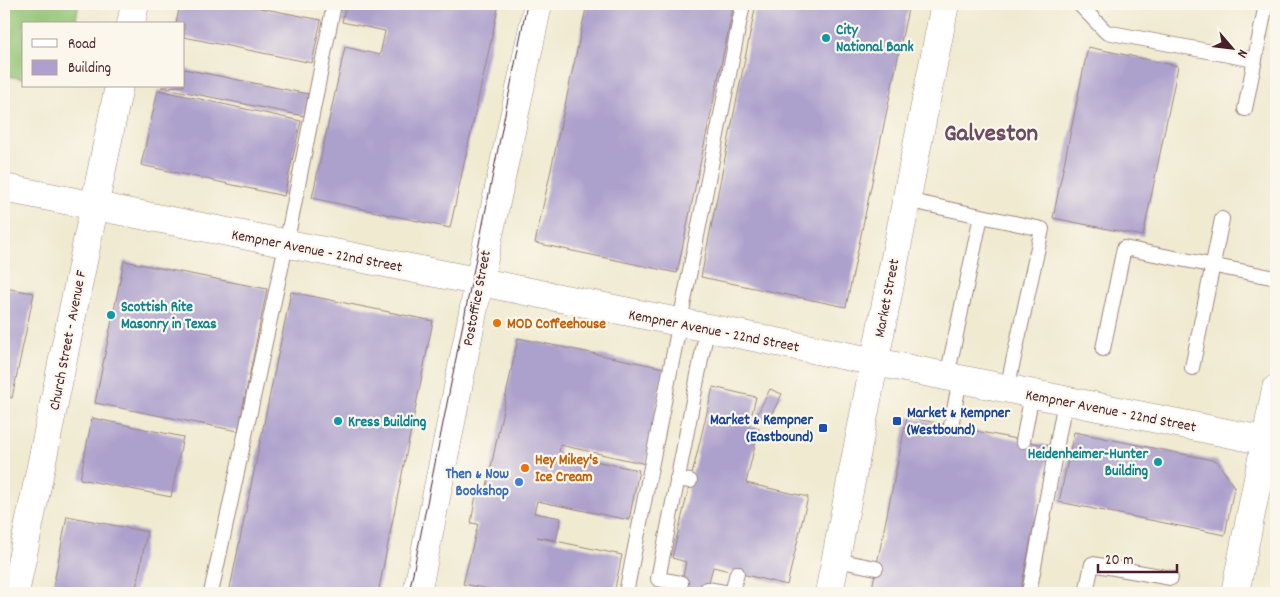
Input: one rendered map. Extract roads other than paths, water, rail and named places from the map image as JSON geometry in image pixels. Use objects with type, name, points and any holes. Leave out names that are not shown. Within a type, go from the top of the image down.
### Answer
[{"type":"street","points":[[132,22],[136,4]]},
{"type":"street","name":"Postoffice Street","points":[[417,593],[479,282],[538,4]]},
{"type":"street","name":"Market Street","points":[[829,593],[944,4]]},
{"type":"street","name":"Church Street - Avenue F","points":[[16,593],[119,88]]},
{"type":"street","name":"Kempner Avenue - 22nd Street","points":[[4,188],[1271,442]]},
{"type":"street","points":[[1235,593],[1271,442],[1276,389]]},
{"type":"lane","points":[[211,593],[286,244],[334,4]]},
{"type":"lane","points":[[626,593],[681,324],[743,4]]},
{"type":"lane","points":[[1079,4],[1106,32],[1255,60]]},
{"type":"lane","points":[[1245,109],[1266,4]]},
{"type":"lane","points":[[906,200],[1042,229],[1019,391],[1023,441]]},
{"type":"lane","points":[[951,426],[954,378],[981,216]]},
{"type":"lane","points":[[1192,368],[1222,219]]},
{"type":"lane","points":[[1103,349],[1124,248],[1276,278]]},
{"type":"lane","points":[[681,583],[658,579],[684,480],[707,329]]},
{"type":"lane","points":[[1029,593],[1065,400]]},
{"type":"lane","points":[[836,560],[876,568]]},
{"type":"lane","points":[[1086,593],[1092,564],[1172,578]]},
{"type":"lane","points":[[708,589],[731,593],[737,573]]},
{"type":"tram line","points":[[409,593],[527,4]]},
{"type":"place","name":"City National Bank","points":[[826,38]]},
{"type":"place","name":"Scottish Rite Masonry in Texas","points":[[111,315]]},
{"type":"place","name":"MOD Coffeehouse","points":[[497,323]]},
{"type":"place","name":"Kress Building","points":[[338,421]]},
{"type":"place","name":"Market & Kempner (Westbound)","points":[[897,421]]},
{"type":"place","name":"Market & Kempner (Eastbound)","points":[[823,428]]},
{"type":"place","name":"Heidenheimer-Hunter Building","points":[[1158,462]]},
{"type":"place","name":"Hey Mikey's Ice Cream","points":[[525,468]]},
{"type":"place","name":"Then & Now Bookshop","points":[[519,482]]},
{"type":"district","name":"Galveston","points":[[991,131]]}]
